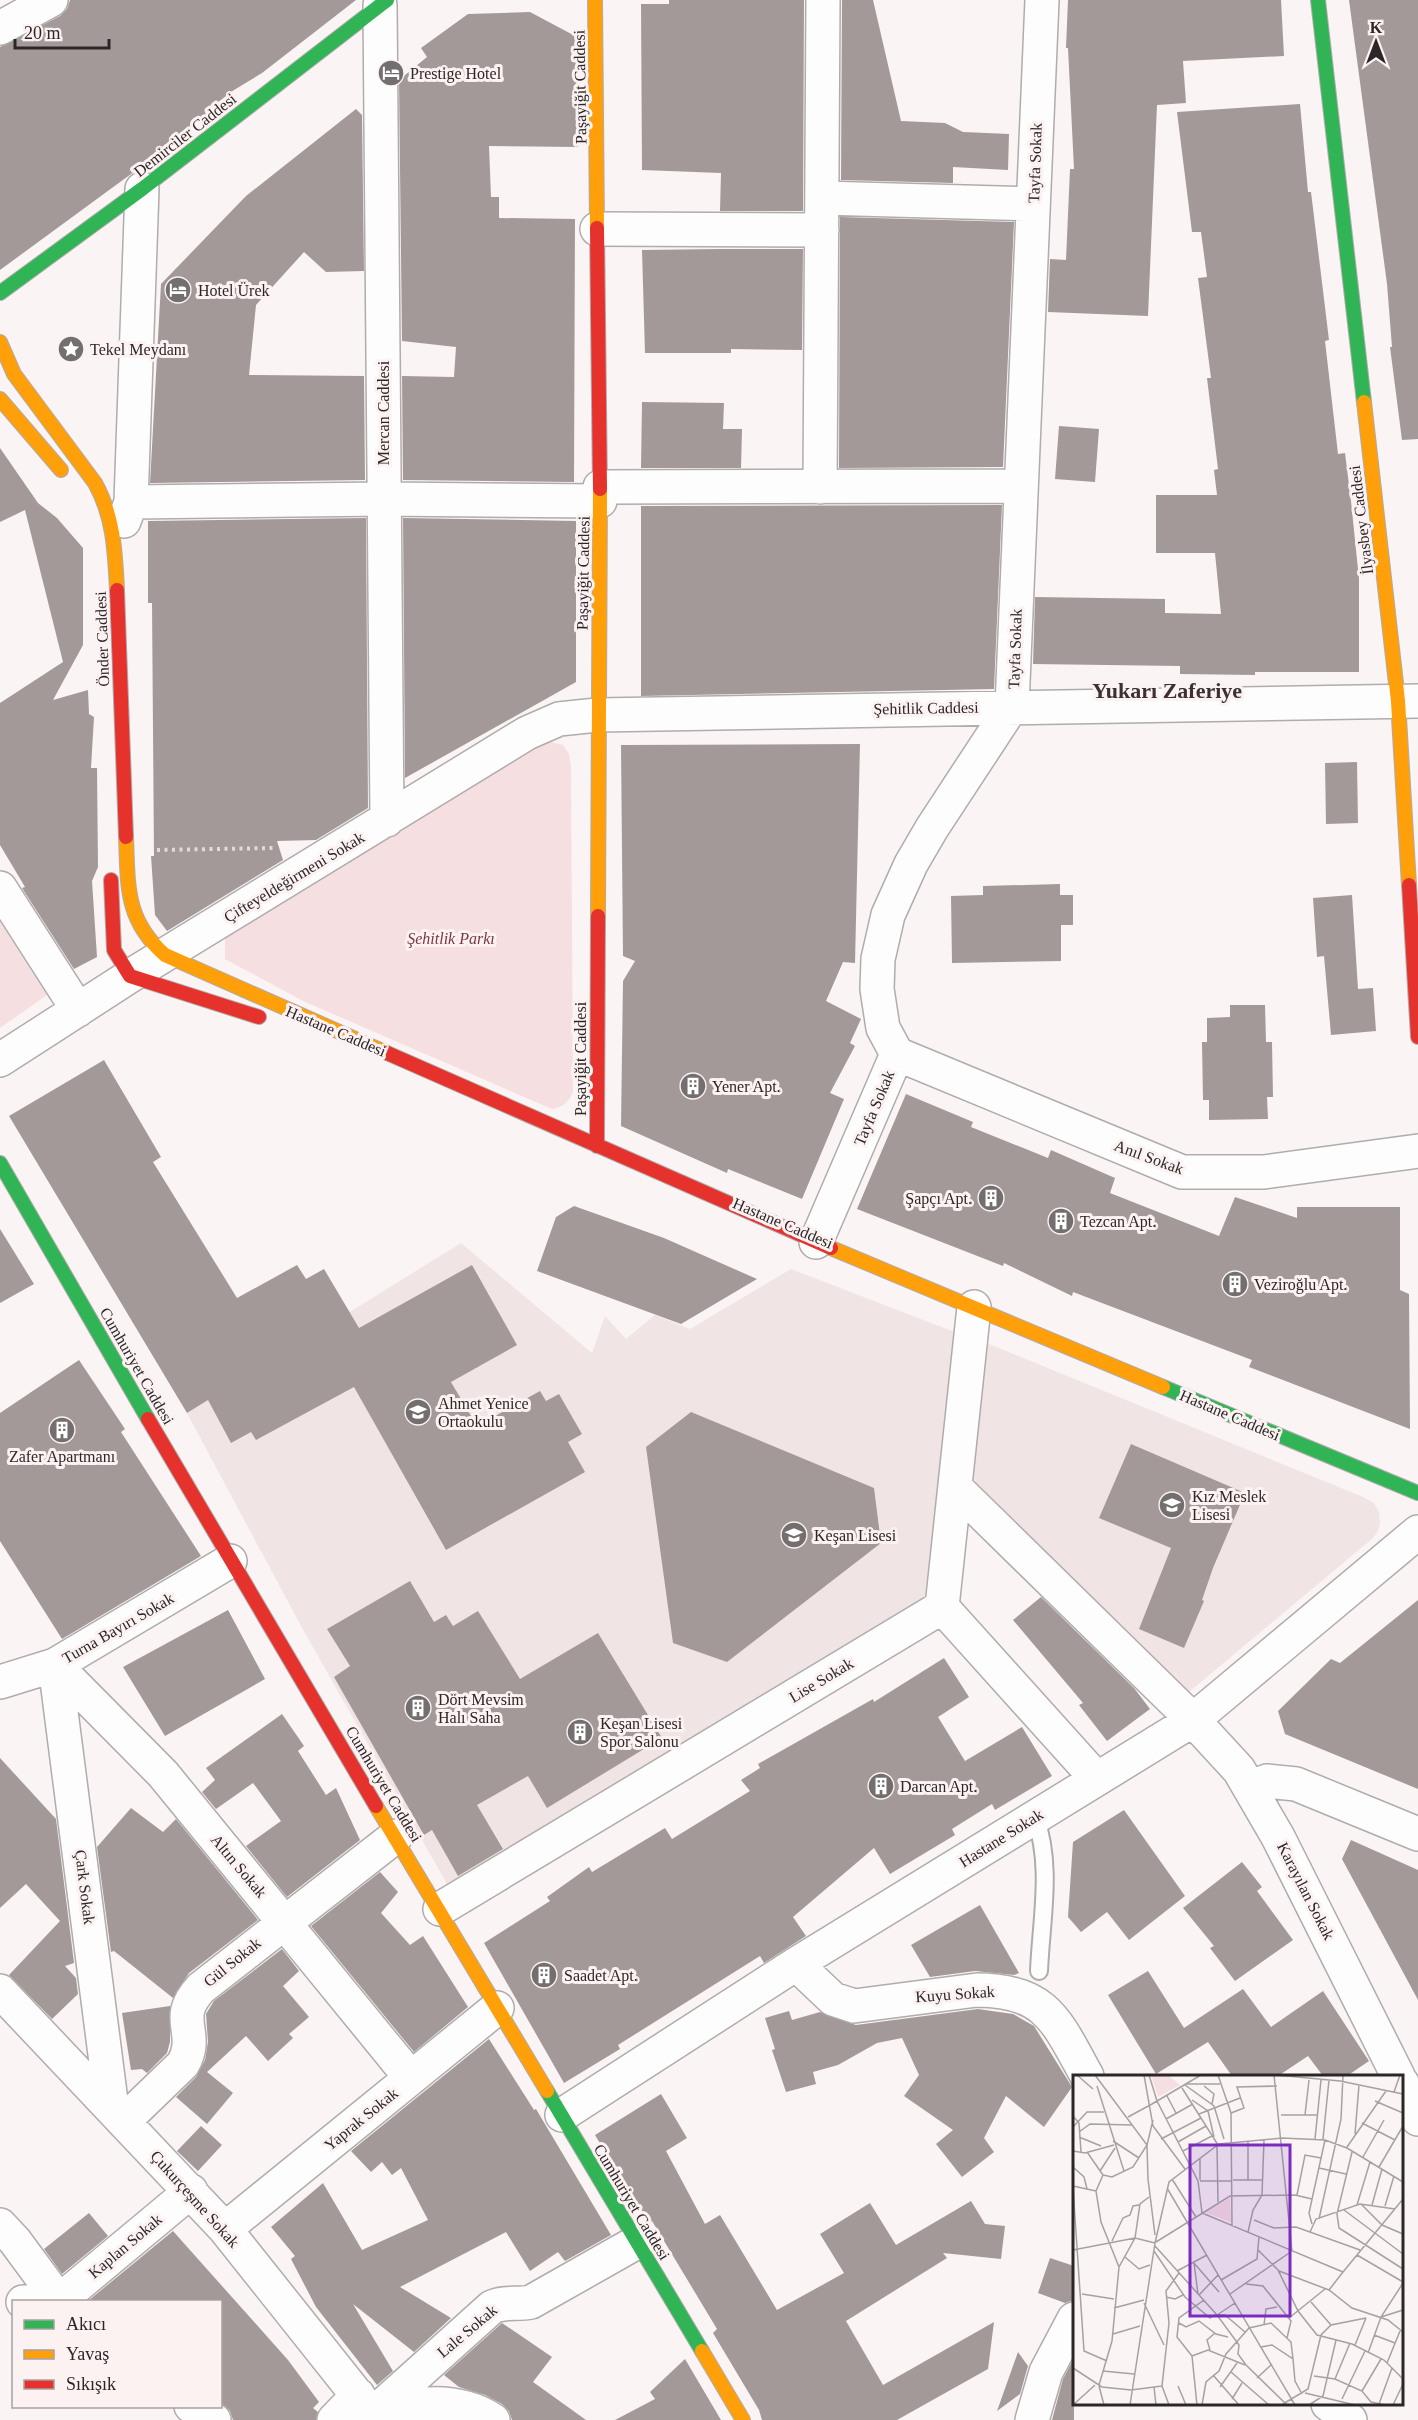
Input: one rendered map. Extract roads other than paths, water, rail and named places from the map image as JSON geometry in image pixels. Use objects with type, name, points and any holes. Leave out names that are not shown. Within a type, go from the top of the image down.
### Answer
[{"type":"main road","name":"Paşayiğit Caddesi","points":[[595,0],[600,494],[597,715],[597,1146]]},
{"type":"main road","name":"İlyasbey Caddesi","points":[[1318,0],[1408,701],[1418,1038]]},
{"type":"main road","name":"Demirciler Caddesi","points":[[0,293],[142,189],[384,2]]},
{"type":"main road","name":"Önder Caddesi","points":[[0,342],[14,374],[83,465],[104,499],[104,539],[131,909],[139,928],[165,955]]},
{"type":"main road","points":[[0,399],[69,480]]},
{"type":"main road","points":[[110,869],[112,940],[117,958],[130,976]]},
{"type":"main road","name":"Hastane Caddesi","points":[[165,955],[816,1242],[981,1321]]},
{"type":"main road","name":"Hastane Caddesi","points":[[130,976],[243,1010],[275,1023]]},
{"type":"main road","name":"Cumhuriyet Caddesi","points":[[0,1162],[231,1561],[743,2420]]},
{"type":"main road","name":"Hastane Caddesi","points":[[665,1191],[981,1321],[1418,1493]]},
{"type":"street","points":[[0,28],[51,0]]},
{"type":"street","points":[[820,487],[823,0]]},
{"type":"street","name":"Tayfa Sokak","points":[[816,1242],[897,1054],[883,1028],[877,989],[878,959],[888,915],[911,864],[932,828],[1012,706],[1042,0]]},
{"type":"street","name":"Mercan Caddesi","points":[[384,2],[384,499],[387,820]]},
{"type":"street","points":[[104,539],[131,502],[142,189]]},
{"type":"street","points":[[822,198],[1033,204]]},
{"type":"street","points":[[597,229],[822,230]]},
{"type":"street","points":[[131,502],[384,499],[820,487],[1021,486]]},
{"type":"street","name":"Şehitlik Caddesi","points":[[597,715],[1012,706],[1408,701]]},
{"type":"street","name":"Çifteyeldeğirmeni Sokak","points":[[0,1060],[130,976],[542,725],[567,717],[597,715]]},
{"type":"street","points":[[0,888],[78,1010]]},
{"type":"street","name":"Anıl Sokak","points":[[897,1054],[1182,1172],[1264,1172],[1418,1151]]},
{"type":"street","points":[[981,1321],[956,1488],[942,1607],[1097,1779]]},
{"type":"street","name":"Karayılan Sokak","points":[[956,1488],[1226,1753],[1251,1787],[1397,2075]]},
{"type":"street","name":"Hastane Sokak","points":[[562,2115],[796,1964],[1193,1720],[1418,1532]]},
{"type":"street","name":"Turna Bayırı Sokak","points":[[0,1682],[55,1665],[231,1561]]},
{"type":"street","name":"Lise Sokak","points":[[440,1909],[942,1607]]},
{"type":"street","name":"Altın Sokak","points":[[55,1665],[162,1774],[284,1920],[411,2078]]},
{"type":"street","name":"Çark Sokak","points":[[55,1665],[118,2115]]},
{"type":"street","points":[[1251,1787],[1267,1782],[1296,1784],[1418,1834]]},
{"type":"street","name":"Gül Sokak","points":[[118,2115],[183,2064],[191,2043],[185,2019],[190,1999],[284,1920],[396,1836]]},
{"type":"street","name":"Kuyu Sokak","points":[[796,1964],[832,1999],[854,2006],[977,1990],[995,1990],[1026,1996],[1054,2020],[1086,2075]]},
{"type":"street","name":"Çukurçeşme Sokak","points":[[0,1991],[225,2229],[369,2409]]},
{"type":"street","name":"Yaprak Sokak","points":[[225,2229],[497,2008]]},
{"type":"street","points":[[1403,2087],[1418,2119]]},
{"type":"street","name":"Kaplan Sokak","points":[[61,2300],[191,2191]]},
{"type":"street","points":[[0,2225],[15,2241],[59,2300]]},
{"type":"street","name":"Lale Sokak","points":[[334,2420],[369,2409],[492,2307],[502,2303],[520,2305],[531,2302],[637,2242]]},
{"type":"street","points":[[1032,2420],[1046,2372],[1073,2321]]},
{"type":"street","points":[[369,2409],[431,2403],[461,2406],[493,2420]]},
{"type":"street","points":[[1331,2405],[1350,2420]]},
{"type":"street","points":[[194,2408],[214,2420]]},
{"type":"lane","points":[[1035,1817],[1044,1848],[1039,1971]]},
{"type":"place","name":"Prestige Hotel","points":[[391,73]]},
{"type":"place","name":"Hotel Ürek","points":[[178,290]]},
{"type":"place","name":"Tekel Meydanı","points":[[71,349]]},
{"type":"place","name":"Yener Apt.","points":[[693,1086]]},
{"type":"place","name":"Şapçı Apt.","points":[[991,1198]]},
{"type":"place","name":"Tezcan Apt.","points":[[1061,1221]]},
{"type":"place","name":"Veziroğlu Apt.","points":[[1235,1284]]},
{"type":"place","name":"Ahmet Yenice Ortaokulu","points":[[418,1412]]},
{"type":"place","name":"Zafer Apartmanı","points":[[62,1430]]},
{"type":"place","name":"Kız Meslek Lisesi","points":[[1172,1505]]},
{"type":"place","name":"Keşan Lisesi","points":[[794,1535]]},
{"type":"place","name":"Dört Mevsim Halı Saha","points":[[418,1708]]},
{"type":"place","name":"Keşan Lisesi Spor Salonu","points":[[580,1732]]},
{"type":"place","name":"Darcan Apt.","points":[[881,1786]]},
{"type":"place","name":"Saadet Apt.","points":[[544,1975]]},
{"type":"district","name":"Yukarı Zaferiye","points":[[1167,690]]},
{"type":"park label","name":"Şehitlik Parkı","points":[[451,938]]}]
